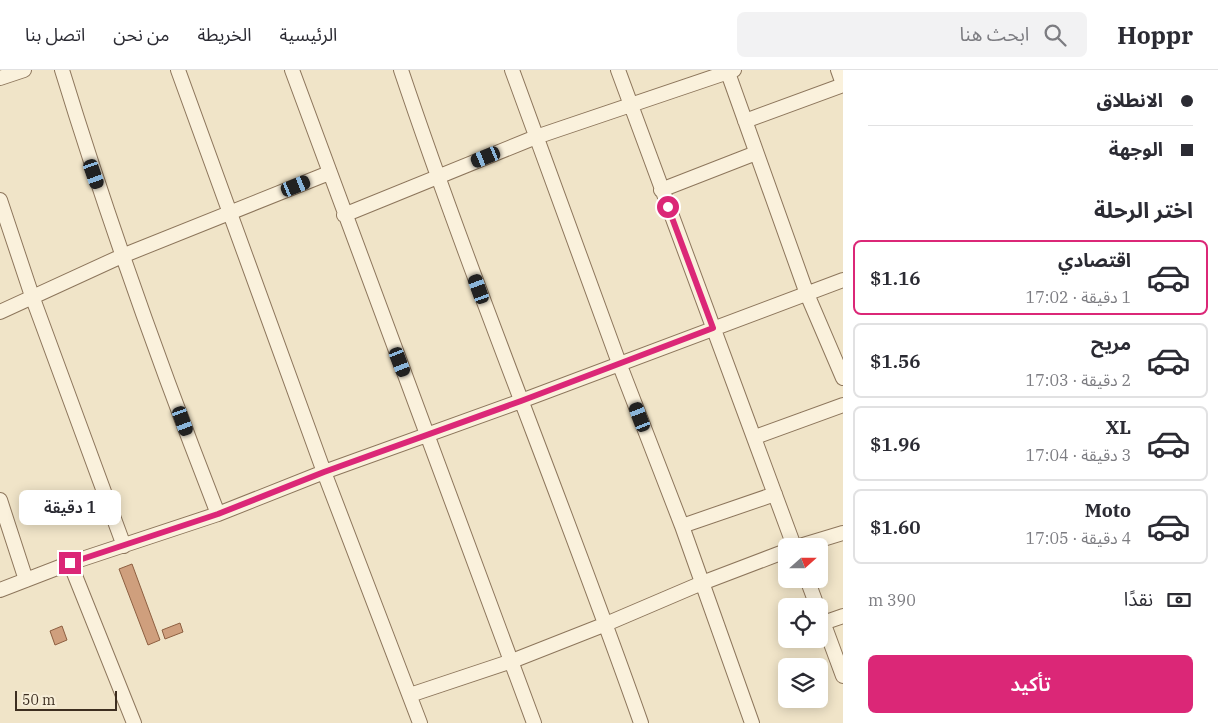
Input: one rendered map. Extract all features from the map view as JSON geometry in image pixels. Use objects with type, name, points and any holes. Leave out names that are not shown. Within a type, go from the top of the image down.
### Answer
[{"type":"street","points":[[0,78],[24,70]]},
{"type":"street","points":[[62,70],[122,256],[218,514]]},
{"type":"street","points":[[178,70],[324,472],[420,723]]},
{"type":"street","points":[[292,70],[344,215],[534,723]]},
{"type":"street","points":[[401,70],[437,176],[606,624],[641,723]]},
{"type":"street","points":[[512,70],[619,363],[682,526],[752,723]]},
{"type":"street","points":[[618,70],[791,538]]},
{"type":"street","points":[[745,121],[843,85],[838,70]]},
{"type":"street","points":[[344,215],[437,176],[536,138],[729,71],[756,153],[807,294],[843,378]]},
{"type":"street","points":[[661,190],[756,153]]},
{"type":"street","points":[[0,312],[122,256],[329,173]]},
{"type":"street","points":[[0,200],[32,296],[124,546]]},
{"type":"street","points":[[0,590],[70,563],[218,514],[324,472],[521,401],[843,280]]},
{"type":"street","points":[[755,437],[843,405]]},
{"type":"street","points":[[682,526],[776,494]]},
{"type":"street","points":[[0,500],[26,580]]},
{"type":"street","points":[[826,538],[843,533]]},
{"type":"street","points":[[410,695],[512,661],[778,554]]},
{"type":"street","points":[[70,563],[134,723]]},
{"type":"street","points":[[828,617],[843,616]]},
{"type":"street","points":[[828,636],[843,676]]},
{"type":"building","points":[[132,564],[160,640],[148,645],[119,569]]},
{"type":"building","points":[[180,623],[183,632],[165,639],[162,630]]},
{"type":"building","points":[[62,626],[67,640],[55,645],[50,631]]},
{"type":"route","points":[[70,563],[218,514],[324,472],[521,401],[713,328],[668,207]]}]
